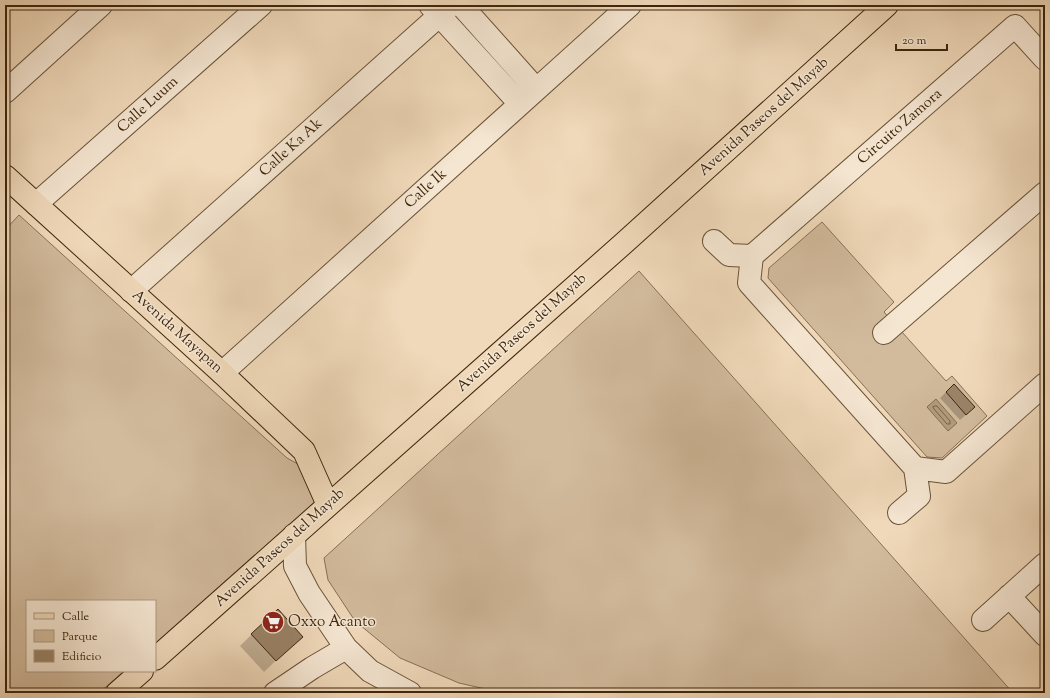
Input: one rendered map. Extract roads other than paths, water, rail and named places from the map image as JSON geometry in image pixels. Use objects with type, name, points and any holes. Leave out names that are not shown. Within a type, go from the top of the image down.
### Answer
[{"type":"main road","name":"Avenida Paseos del Mayab","points":[[156,658],[624,243],[888,5]]},
{"type":"main road","name":"Avenida Mayapan","points":[[5,176],[222,373],[304,451],[328,505]]},
{"type":"main road","points":[[117,693],[141,672]]},
{"type":"street","points":[[5,92],[101,5]]},
{"type":"street","name":"Calle Luum","points":[[36,204],[261,5]]},
{"type":"street","points":[[461,5],[536,89]]},
{"type":"street","name":"Calle Ik","points":[[222,373],[630,5]]},
{"type":"street","points":[[440,8],[520,104]]},
{"type":"street","name":"Calle Ka Ak","points":[[131,291],[440,8]]},
{"type":"street","name":"Circuito Zamora","points":[[752,256],[1015,26],[1045,59]]},
{"type":"street","points":[[884,333],[1045,193]]},
{"type":"street","points":[[714,241],[728,255],[752,256],[749,283],[915,468],[919,496],[899,513]]},
{"type":"street","points":[[915,468],[946,472],[1045,384]]},
{"type":"street","points":[[294,535],[295,566],[309,593],[346,648],[370,671],[410,693]]},
{"type":"street","points":[[983,620],[1045,564]]},
{"type":"street","points":[[1009,596],[1045,635]]},
{"type":"street","points":[[278,692],[312,668],[346,648]]},
{"type":"water","points":[[936,399],[957,423],[948,431],[927,407]]},
{"type":"place","name":"Oxxo Acanto","points":[[273,622]]}]
